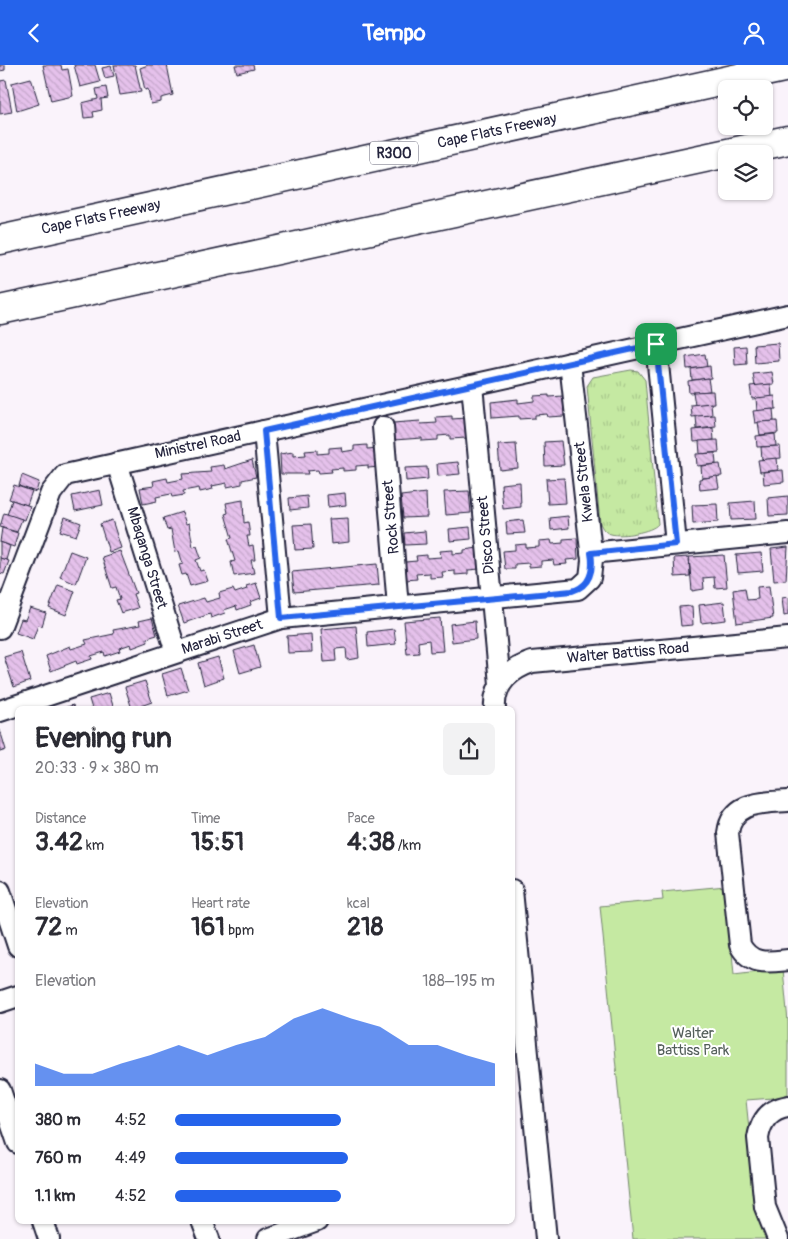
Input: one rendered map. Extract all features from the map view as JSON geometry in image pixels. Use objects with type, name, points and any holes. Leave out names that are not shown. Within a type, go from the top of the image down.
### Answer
[{"type":"highway","name":"Cape Flats Freeway","points":[[0,240],[788,67]]},
{"type":"highway","points":[[0,310],[788,140]]},
{"type":"street","name":"Ministrel Road","points":[[0,628],[50,493],[65,475],[788,315]]},
{"type":"street","points":[[656,344],[676,544]]},
{"type":"street","name":"Kwela Street","points":[[570,363],[591,553],[590,578],[584,585],[572,591]]},
{"type":"street","name":"Disco Street","points":[[472,385],[500,685]]},
{"type":"street","name":"Rock Street","points":[[383,427],[398,607]]},
{"type":"street","points":[[264,431],[281,618]]},
{"type":"street","name":"Mbaqanga Street","points":[[117,463],[176,652]]},
{"type":"street","points":[[591,553],[788,533]]},
{"type":"street","name":"Marabi Street","points":[[0,711],[281,618],[572,591]]},
{"type":"street","name":"Walter Battiss Road","points":[[500,685],[514,670],[532,662],[788,638]]},
{"type":"street","points":[[495,706],[496,694],[500,685]]},
{"type":"street","points":[[788,801],[755,804],[741,808],[732,819],[728,833],[740,945],[748,956],[754,960],[762,962],[788,960]]},
{"type":"street","points":[[0,891],[15,936]]},
{"type":"street","points":[[515,948],[519,1025],[546,1239]]},
{"type":"street","points":[[0,1002],[15,997]]},
{"type":"street","points":[[0,1090],[15,1134]]},
{"type":"street","points":[[778,1239],[765,1207],[758,1138],[760,1128],[768,1115],[778,1108],[788,1106]]},
{"type":"street","points":[[44,1224],[49,1239]]},
{"type":"street","points":[[203,1224],[209,1239]]},
{"type":"street","points":[[268,1239],[309,1224]]},
{"type":"green space","points":[[631,370],[638,371],[645,380],[658,524],[643,531],[616,535],[605,531],[600,523],[587,386],[593,377]]},
{"type":"green space","name":"Walter Battiss Park","points":[[726,886],[734,975],[783,969],[788,1022],[788,1097],[746,1100],[757,1207],[770,1239],[633,1239],[600,906],[663,900],[662,892]]},
{"type":"building","points":[[0,65],[5,65],[5,70],[0,71]]},
{"type":"building","points":[[43,65],[61,65],[62,70],[68,69],[73,96],[51,101]]},
{"type":"building","points":[[74,65],[95,65],[100,82],[80,87]]},
{"type":"building","points":[[114,65],[135,65],[141,92],[120,95]]},
{"type":"building","points":[[148,65],[167,65],[173,95],[161,98],[161,102],[151,104],[148,89],[145,90],[140,68]]},
{"type":"building","points":[[235,65],[253,65],[254,69],[237,73]]},
{"type":"building","points":[[111,66],[114,76],[105,78],[102,68]]},
{"type":"building","points":[[31,78],[39,104],[17,111],[12,83]]},
{"type":"building","points":[[6,80],[12,112],[0,114],[0,81]]},
{"type":"building","points":[[106,87],[108,98],[101,99],[102,110],[93,112],[94,117],[84,118],[82,103],[98,99],[96,89]]},
{"type":"building","points":[[778,343],[779,361],[755,363],[754,345]]},
{"type":"building","points":[[746,346],[747,364],[735,365],[734,347]]},
{"type":"building","points":[[705,354],[707,367],[687,369],[686,357]]},
{"type":"building","points":[[710,366],[711,378],[692,380],[691,369]]},
{"type":"building","points":[[772,372],[774,384],[755,386],[753,374]]},
{"type":"building","points":[[708,378],[710,391],[689,393],[688,381]]},
{"type":"building","points":[[771,384],[772,397],[752,399],[750,386]]},
{"type":"building","points":[[713,391],[714,403],[695,405],[693,392]]},
{"type":"building","points":[[549,395],[549,397],[563,396],[564,416],[548,417],[547,414],[535,415],[535,418],[519,419],[519,416],[492,418],[491,402],[518,399],[518,403],[534,401],[534,396]]},
{"type":"building","points":[[775,396],[776,409],[757,411],[756,398]]},
{"type":"building","points":[[711,403],[712,415],[692,417],[691,405]]},
{"type":"building","points":[[773,409],[774,421],[755,423],[753,411]]},
{"type":"building","points":[[715,415],[716,427],[697,429],[696,416]]},
{"type":"building","points":[[452,416],[452,419],[466,418],[467,438],[450,439],[450,435],[438,436],[438,440],[422,441],[422,438],[394,440],[393,423],[420,421],[421,424],[437,423],[436,417]]},
{"type":"building","points":[[777,421],[778,433],[760,435],[758,422]]},
{"type":"building","points":[[713,428],[714,440],[694,442],[693,430]]},
{"type":"building","points":[[775,434],[776,446],[757,447],[756,436]]},
{"type":"building","points":[[718,440],[719,452],[700,454],[699,441]]},
{"type":"building","points":[[561,441],[564,465],[545,466],[544,442]]},
{"type":"building","points":[[516,444],[518,468],[500,470],[498,445]]},
{"type":"building","points":[[367,445],[367,449],[378,448],[380,467],[368,468],[368,465],[356,466],[356,470],[343,471],[343,468],[331,469],[332,472],[319,473],[318,470],[307,471],[308,474],[281,474],[280,454],[293,452],[293,456],[306,455],[305,451],[317,450],[317,454],[329,453],[329,448],[341,447],[342,452],[354,450],[354,446]]},
{"type":"building","points":[[780,446],[781,458],[762,460],[761,447]]},
{"type":"building","points":[[715,453],[716,464],[697,466],[696,454]]},
{"type":"building","points":[[777,458],[778,470],[760,472],[758,460]]},
{"type":"building","points":[[252,460],[256,477],[242,480],[242,484],[227,487],[227,483],[212,486],[213,489],[200,492],[199,488],[183,491],[184,495],[172,497],[171,494],[156,497],[157,501],[143,504],[140,488],[154,486],[153,481],[167,478],[168,482],[183,479],[182,474],[211,472],[210,467],[224,465],[225,469]]},
{"type":"building","points":[[458,462],[460,474],[438,476],[437,464]]},
{"type":"building","points":[[720,464],[722,476],[702,478],[701,466]]},
{"type":"building","points":[[427,467],[428,479],[406,481],[405,468]]},
{"type":"building","points":[[783,470],[784,482],[764,484],[763,472]]},
{"type":"building","points":[[22,475],[39,482],[36,492],[19,486]]},
{"type":"building","points":[[717,476],[719,488],[700,490],[699,479]]},
{"type":"building","points":[[564,478],[566,503],[548,504],[546,479]]},
{"type":"building","points":[[520,482],[521,507],[503,509],[501,484]]},
{"type":"building","points":[[14,485],[32,491],[27,505],[9,499]]},
{"type":"building","points":[[100,490],[103,505],[75,511],[72,496]]},
{"type":"building","points":[[469,491],[471,513],[446,515],[444,492]]},
{"type":"building","points":[[345,493],[346,505],[328,507],[327,495]]},
{"type":"building","points":[[426,493],[427,517],[403,518],[401,496]]},
{"type":"building","points":[[307,496],[308,508],[290,510],[289,498]]},
{"type":"building","points":[[788,496],[788,515],[769,516],[768,498]]},
{"type":"building","points":[[12,500],[30,506],[25,520],[7,515]]},
{"type":"building","points":[[243,500],[244,523],[248,522],[250,536],[247,536],[249,546],[253,545],[255,560],[251,560],[254,573],[234,576],[231,562],[235,561],[228,539],[232,538],[225,514],[228,513],[226,503]]},
{"type":"building","points":[[755,501],[756,519],[731,520],[730,503]]},
{"type":"building","points":[[717,504],[718,522],[693,524],[692,505]]},
{"type":"building","points":[[182,512],[186,524],[189,523],[193,547],[197,546],[201,558],[196,560],[200,571],[204,570],[208,581],[190,586],[186,574],[182,575],[179,565],[183,564],[179,551],[175,552],[171,529],[167,530],[163,518]]},
{"type":"building","points":[[4,513],[22,519],[17,532],[0,527]]},
{"type":"building","points":[[568,516],[569,528],[551,530],[550,518]]},
{"type":"building","points":[[65,517],[81,523],[76,536],[60,531]]},
{"type":"building","points":[[348,518],[349,542],[331,544],[329,519]]},
{"type":"building","points":[[112,520],[121,548],[109,552],[100,524]]},
{"type":"building","points":[[523,520],[525,533],[507,534],[506,522]]},
{"type":"building","points":[[311,524],[313,549],[295,550],[293,525]]},
{"type":"building","points":[[470,527],[471,539],[450,541],[449,529]]},
{"type":"building","points":[[2,528],[18,533],[14,547],[0,542]]},
{"type":"building","points":[[425,531],[426,544],[405,545],[404,533]]},
{"type":"building","points":[[577,538],[578,559],[566,560],[567,564],[554,565],[553,560],[541,561],[541,566],[529,567],[529,563],[515,564],[515,569],[505,569],[503,551],[515,550],[515,545],[526,544],[526,548],[539,547],[539,541],[551,540],[552,544],[563,543],[563,539]]},
{"type":"building","points":[[0,542],[10,546],[6,560],[0,558]]},
{"type":"building","points":[[788,547],[786,580],[774,581],[771,549]]},
{"type":"building","points":[[478,548],[480,569],[468,570],[468,574],[455,575],[455,571],[442,572],[443,577],[430,578],[430,573],[416,574],[417,579],[406,580],[405,562],[417,561],[416,556],[427,555],[427,558],[441,557],[440,551],[453,550],[453,554],[464,553],[464,550]]},
{"type":"building","points":[[70,551],[86,557],[76,584],[60,577]]},
{"type":"building","points":[[120,551],[136,593],[133,594],[138,608],[121,613],[116,600],[120,599],[116,587],[112,588],[102,557]]},
{"type":"building","points":[[761,553],[763,571],[738,573],[736,555]]},
{"type":"building","points":[[724,555],[727,587],[715,588],[714,577],[703,578],[704,589],[692,591],[689,557]]},
{"type":"building","points":[[689,557],[690,576],[675,577],[674,558]]},
{"type":"building","points":[[0,558],[9,561],[4,574],[0,573]]},
{"type":"building","points":[[377,564],[379,585],[294,592],[292,572]]},
{"type":"building","points":[[256,583],[261,598],[250,602],[251,605],[237,610],[236,606],[224,610],[225,613],[211,618],[210,614],[184,623],[178,606],[204,598],[206,602],[220,598],[219,593],[233,589],[235,593],[247,589],[246,586]]},
{"type":"building","points":[[58,585],[75,591],[66,615],[49,608]]},
{"type":"building","points":[[769,586],[773,618],[737,623],[733,590],[745,588],[747,600],[758,599],[757,587]]},
{"type":"building","points":[[788,597],[788,615],[784,616],[782,598]]},
{"type":"building","points":[[724,602],[726,620],[701,623],[699,605]]},
{"type":"building","points":[[692,606],[693,625],[681,626],[679,607]]},
{"type":"building","points":[[30,608],[46,613],[42,626],[38,625],[33,639],[16,633],[21,619],[25,620]]},
{"type":"building","points":[[152,618],[157,635],[147,638],[148,642],[132,648],[131,644],[119,648],[120,651],[105,656],[104,652],[91,656],[92,659],[77,664],[76,661],[51,671],[46,656],[70,646],[71,649],[87,644],[85,640],[114,634],[113,630],[140,625],[139,621]]},
{"type":"building","points":[[440,618],[443,651],[430,652],[429,640],[418,642],[419,653],[407,654],[404,621]]},
{"type":"building","points":[[475,621],[476,639],[452,642],[450,624]]},
{"type":"building","points":[[356,626],[359,658],[347,660],[346,648],[335,649],[336,661],[324,662],[321,629]]},
{"type":"building","points":[[394,629],[396,644],[368,647],[367,632]]},
{"type":"building","points":[[311,634],[312,652],[288,653],[287,636]]},
{"type":"building","points":[[254,645],[260,667],[240,673],[234,651]]},
{"type":"building","points":[[21,652],[30,681],[14,687],[4,657]]},
{"type":"building","points":[[218,657],[224,678],[204,685],[198,663]]},
{"type":"building","points":[[181,668],[188,690],[168,696],[162,674]]},
{"type":"building","points":[[145,681],[152,702],[141,706],[131,706],[125,687]]},
{"type":"building","points":[[109,693],[113,706],[91,706],[89,699]]},
{"type":"building","points":[[0,730],[6,750],[0,752]]},
{"type":"route","points":[[656,344],[676,544],[591,553],[590,578],[584,585],[572,591],[281,618],[264,431],[656,344]]}]
